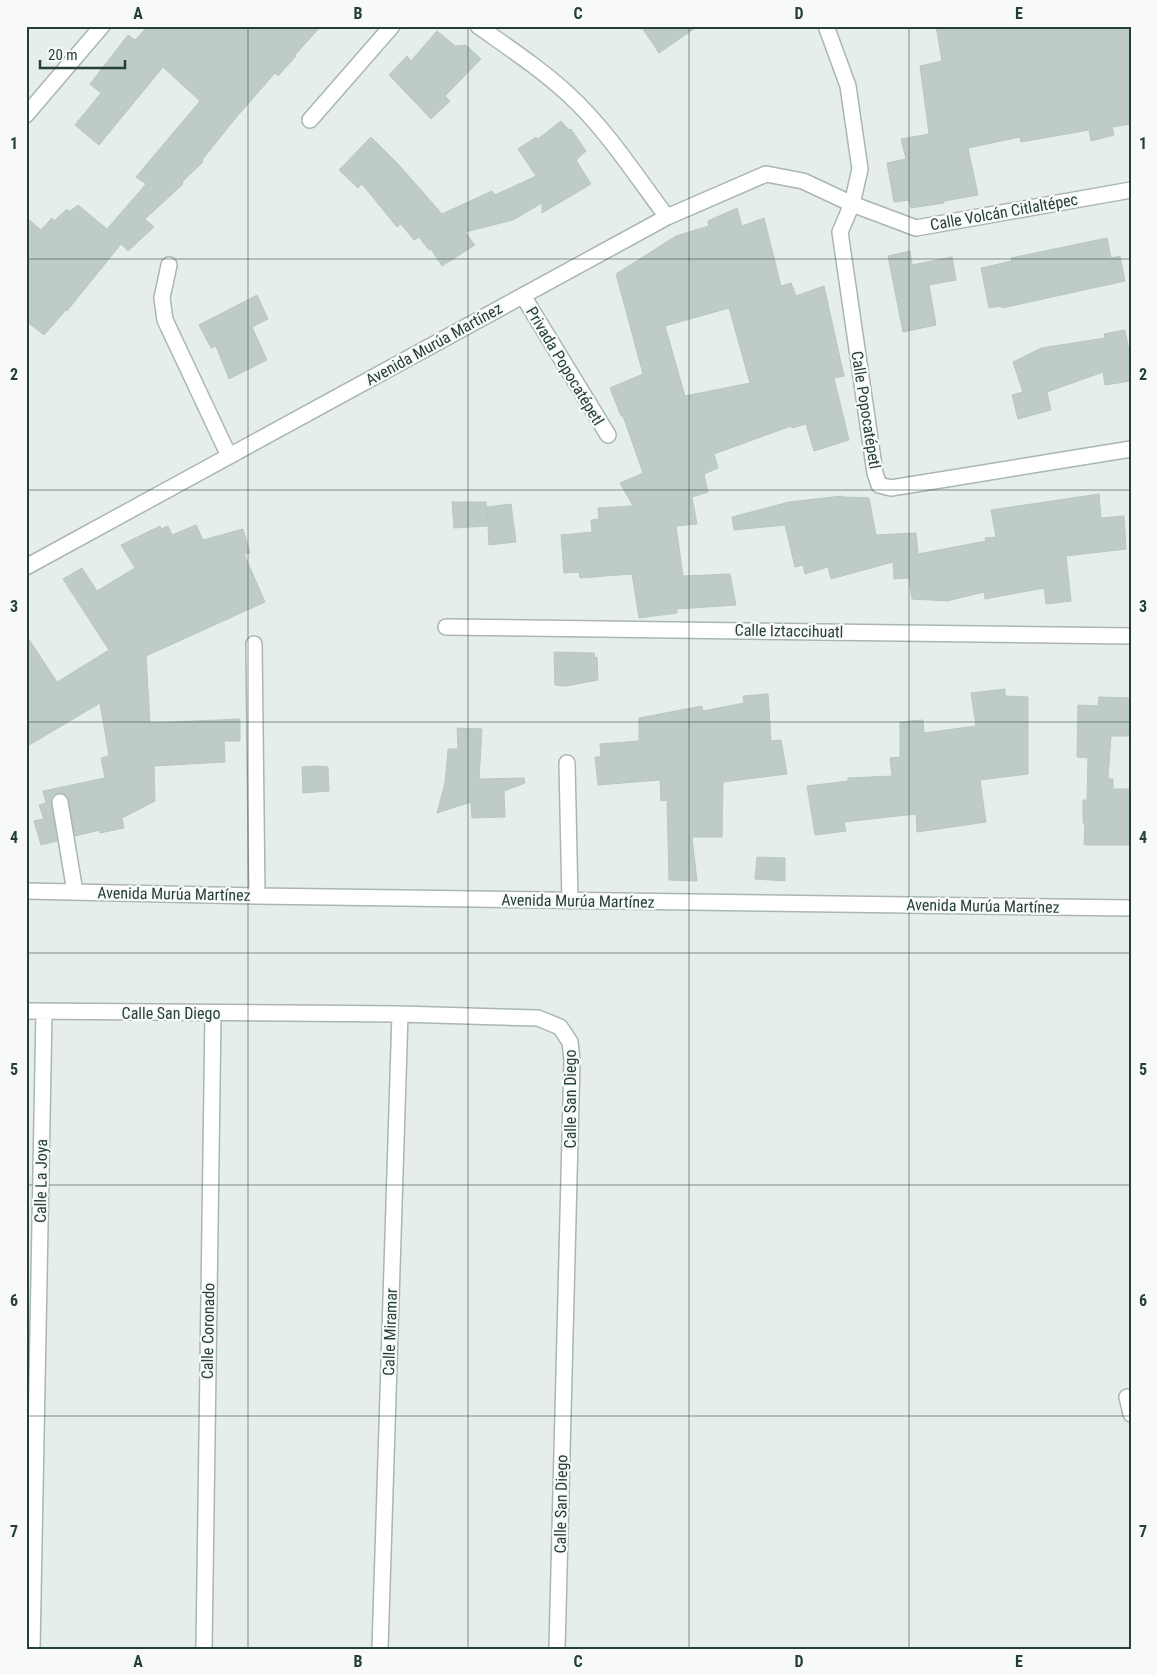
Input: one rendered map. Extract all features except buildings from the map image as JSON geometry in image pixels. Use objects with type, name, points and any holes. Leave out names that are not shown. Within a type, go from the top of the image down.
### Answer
[{"type":"street","points":[[310,120],[392,26]]},
{"type":"street","points":[[478,26],[544,74],[595,121],[667,217]]},
{"type":"street","points":[[826,26],[848,86],[860,169],[852,204]]},
{"type":"street","points":[[26,115],[100,27]]},
{"type":"street","name":"Avenida Murúa Martínez","points":[[26,567],[667,217],[766,174],[803,181],[852,204]]},
{"type":"street","name":"Calle Volcán Citlaltépec","points":[[852,204],[916,228],[1131,190]]},
{"type":"street","name":"Calle Popocatépetl","points":[[852,204],[840,232],[879,485],[891,488],[1131,449]]},
{"type":"street","points":[[169,265],[162,298],[165,320],[230,456]]},
{"type":"street","name":"Privada Popocatépetl","points":[[523,296],[608,435]]},
{"type":"street","name":"Calle Iztaccihuatl","points":[[446,626],[1131,636]]},
{"type":"street","points":[[254,644],[257,896]]},
{"type":"street","points":[[567,763],[570,901]]},
{"type":"street","points":[[60,802],[75,892]]},
{"type":"street","name":"Avenida Murúa Martínez","points":[[26,891],[570,901],[1131,908]]},
{"type":"street","name":"Calle San Diego","points":[[26,1011],[400,1014],[538,1018],[560,1027],[570,1042],[572,1060],[557,1649]]},
{"type":"street","name":"Calle La Joya","points":[[32,1649],[44,1012]]},
{"type":"street","name":"Calle Coronado","points":[[204,1649],[213,1014]]},
{"type":"street","name":"Calle Miramar","points":[[380,1649],[400,1014]]},
{"type":"street","points":[[1127,1396],[1131,1414]]}]
